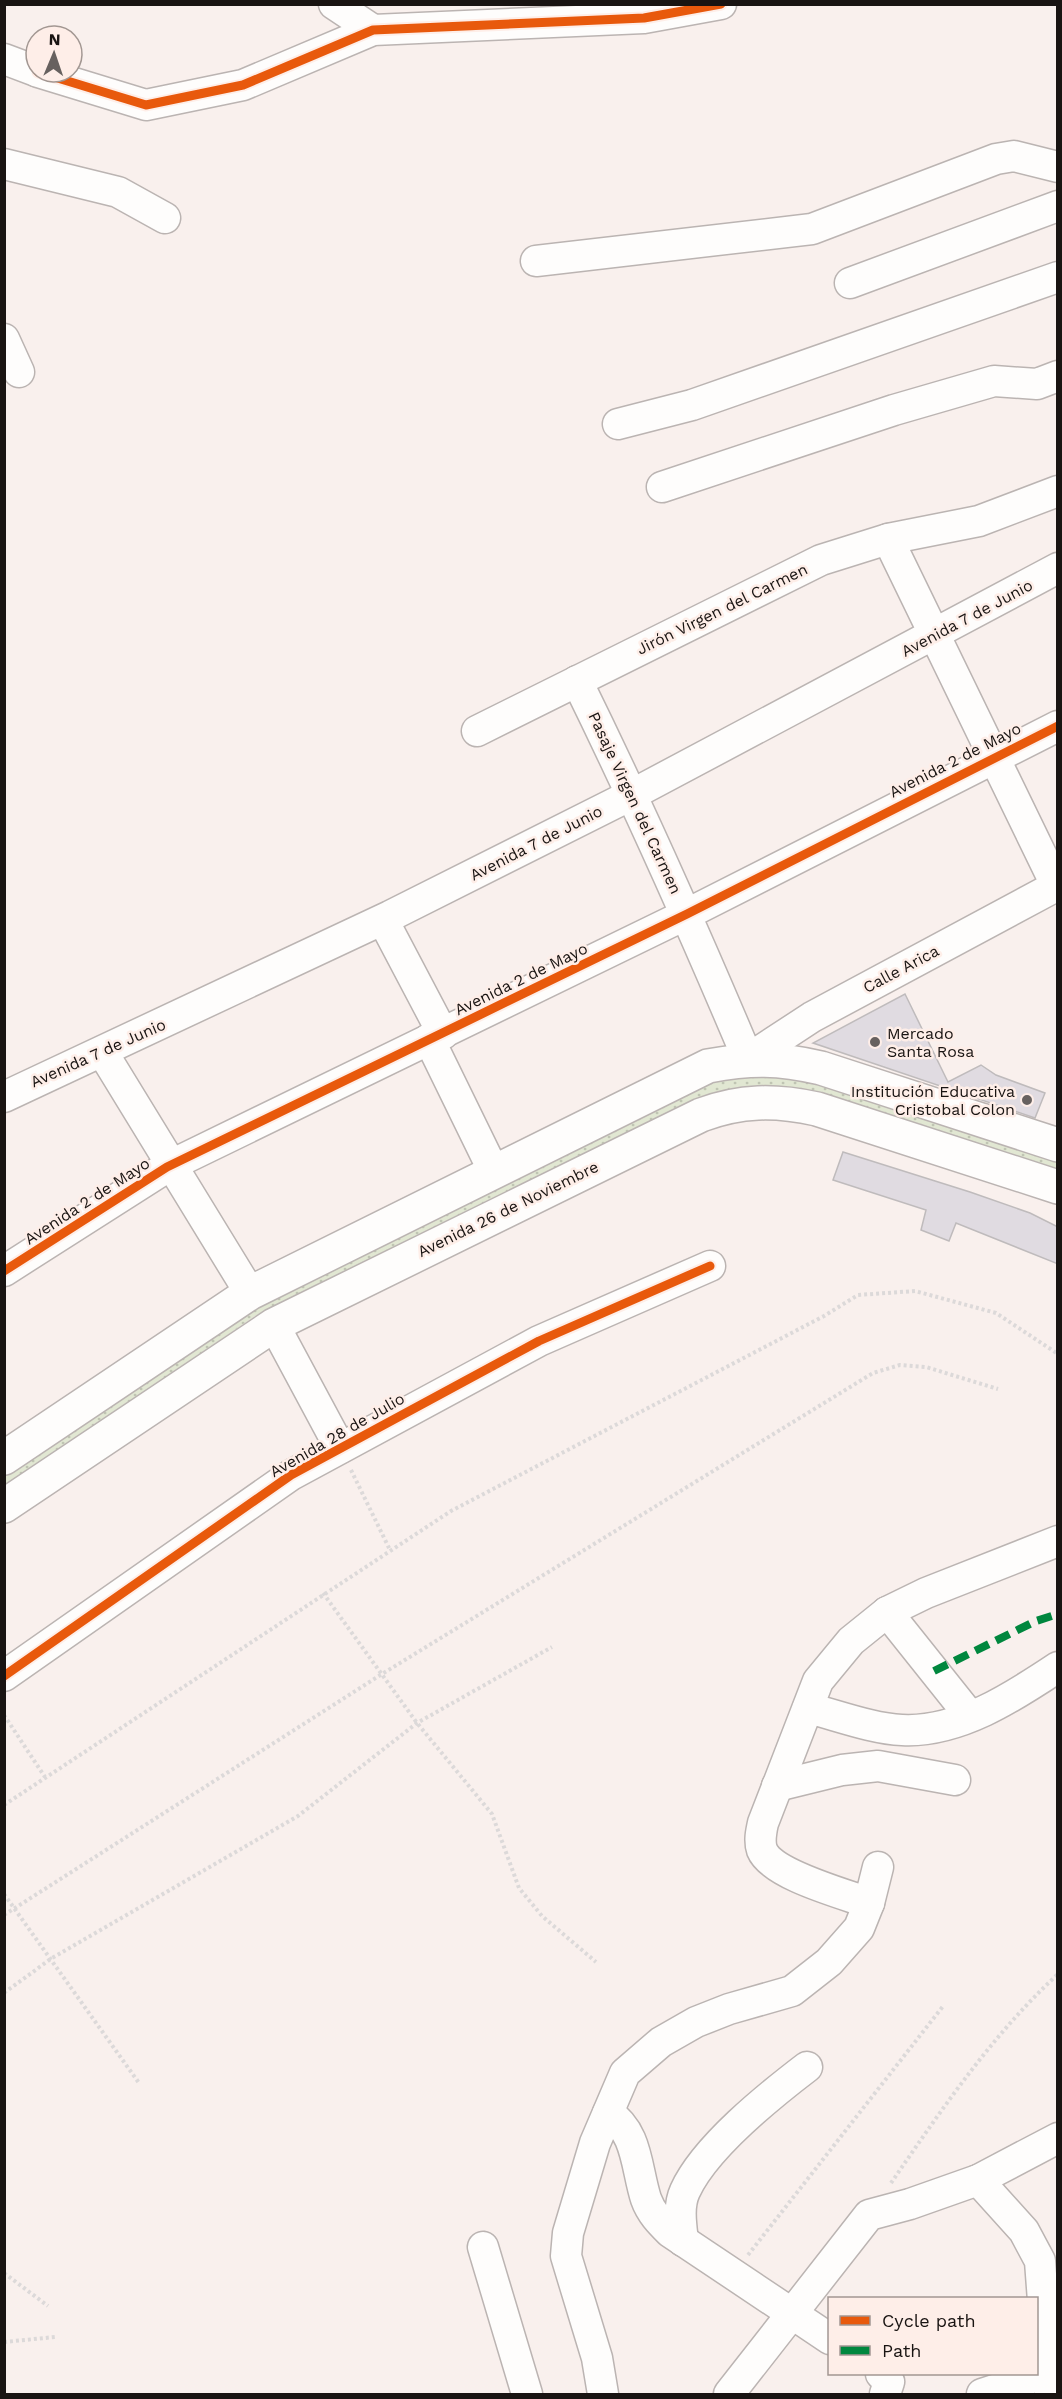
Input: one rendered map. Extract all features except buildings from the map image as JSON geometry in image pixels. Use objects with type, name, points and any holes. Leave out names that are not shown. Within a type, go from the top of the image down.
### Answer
[{"type":"main road","points":[[4,1458],[250,1293],[494,1170],[708,1066],[748,1059],[783,1059],[821,1068],[1058,1145]]},
{"type":"main road","name":"Avenida 26 de Noviembre","points":[[4,1506],[274,1325],[701,1115],[725,1106],[754,1101],[786,1102],[817,1109],[1058,1187]]},
{"type":"street","points":[[334,4],[374,30]]},
{"type":"street","points":[[77,84],[146,105],[243,85],[374,30],[644,18],[721,4]]},
{"type":"street","points":[[4,59],[24,67]]},
{"type":"street","points":[[536,261],[812,229],[996,159],[1014,156],[1058,167]]},
{"type":"street","points":[[4,164],[118,192],[165,218]]},
{"type":"street","points":[[850,283],[1058,206]]},
{"type":"street","points":[[618,424],[692,405],[1058,277]]},
{"type":"street","points":[[4,339],[19,372]]},
{"type":"street","points":[[662,487],[894,410],[994,381],[1037,384],[1058,376]]},
{"type":"street","name":"Jirón Virgen del Carmen","points":[[477,731],[821,560],[888,538],[979,520],[1058,491]]},
{"type":"street","points":[[888,538],[1057,885]]},
{"type":"street","name":"Avenida 7 de Junio","points":[[4,1097],[383,920],[633,794],[1058,568]]},
{"type":"street","name":"Pasaje Virgen del Carmen","points":[[577,681],[633,794],[748,1059]]},
{"type":"street","name":"Avenida 2 de Mayo","points":[[4,1271],[173,1165],[687,914],[1058,726]]},
{"type":"street","name":"Calle Arica","points":[[748,1059],[812,1017],[1057,885]]},
{"type":"street","points":[[383,920],[494,1170]]},
{"type":"street","points":[[102,1053],[250,1293]]},
{"type":"street","name":"Avenida 28 de Julio","points":[[4,1676],[291,1475],[539,1341],[710,1266]]},
{"type":"street","points":[[274,1325],[340,1448]]},
{"type":"street","points":[[869,1903],[796,1877],[771,1862],[763,1853],[760,1840],[763,1823],[819,1681],[851,1641],[887,1612],[926,1593],[1058,1541]]},
{"type":"street","points":[[887,1612],[970,1716]]},
{"type":"street","points":[[808,1708],[900,1730],[927,1729],[970,1716],[1020,1692],[1058,1667]]},
{"type":"street","points":[[777,1786],[842,1770],[878,1767],[955,1780]]},
{"type":"street","points":[[603,2394],[597,2358],[566,2256],[568,2233],[595,2143],[625,2073],[661,2042],[696,2022],[729,2009],[792,1992],[830,1962],[859,1928],[869,1903],[878,1867]]},
{"type":"street","points":[[683,2241],[680,2214],[684,2193],[694,2175],[731,2133],[759,2106],[807,2067]]},
{"type":"street","points":[[608,2113],[628,2130],[646,2200],[656,2218],[683,2241],[828,2338]]},
{"type":"street","points":[[729,2394],[790,2313],[869,2215],[910,2204],[978,2180],[1058,2138]]},
{"type":"street","points":[[978,2180],[1024,2231],[1040,2262],[1048,2384],[982,2394]]},
{"type":"street","points":[[483,2247],[527,2394]]},
{"type":"street","points":[[883,2375],[889,2382],[885,2394]]},
{"type":"path","points":[[4,1805],[323,1593],[451,1511],[824,1316],[858,1295],[915,1291],[996,1313],[1058,1354]]},
{"type":"path","points":[[4,1914],[382,1674],[873,1373],[900,1365],[926,1367],[998,1389]]},
{"type":"path","points":[[340,1448],[390,1550]]},
{"type":"path","points":[[323,1593],[417,1723],[492,1814],[519,1888],[542,1916],[596,1962]]},
{"type":"path","points":[[4,1993],[52,1958],[298,1816],[417,1723],[552,1647]]},
{"type":"path","points":[[4,1716],[45,1778]]},
{"type":"path","points":[[4,1894],[52,1958],[139,2083]]},
{"type":"path","points":[[869,2215],[955,2091],[1010,2020],[1058,1974]]},
{"type":"path","points":[[733,2274],[944,2006]]},
{"type":"path","points":[[4,2273],[48,2306]]},
{"type":"path","points":[[4,2342],[55,2337]]},
{"type":"green space","points":[[773,1075],[811,1081],[1057,1161],[1057,1171],[808,1091],[751,1086],[710,1094],[694,1099],[255,1316],[5,1487],[5,1473],[214,1329],[524,1168],[724,1077]]},
{"type":"marked path","points":[[934,1671],[1036,1621],[1058,1614]]},
{"type":"cycle path","points":[[77,84],[146,105],[243,85],[373,30],[644,18],[721,4]]},
{"type":"cycle path","points":[[4,1271],[167,1167],[687,914],[1058,726]]},
{"type":"cycle path","points":[[4,1676],[291,1475],[539,1341],[710,1266]]},
{"type":"place","name":"Mercado Santa Rosa","points":[[875,1042]]},
{"type":"place","name":"Institución Educativa Cristobal Colon","points":[[1027,1100]]}]
